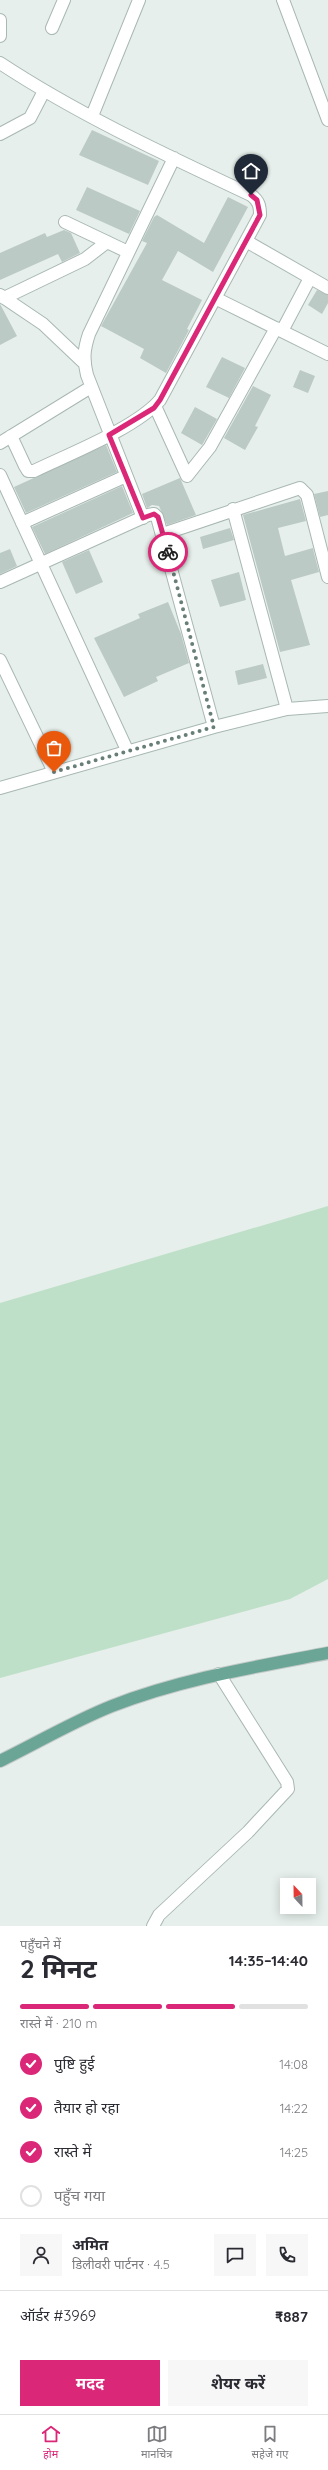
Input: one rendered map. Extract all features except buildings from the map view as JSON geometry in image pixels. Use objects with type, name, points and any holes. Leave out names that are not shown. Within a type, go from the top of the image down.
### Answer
[{"type":"main road","points":[[0,1761],[111,1706],[149,1693],[219,1674],[328,1653]]},
{"type":"street","points":[[52,28],[64,0]]},
{"type":"street","points":[[92,116],[139,0]]},
{"type":"street","points":[[283,0],[328,120]]},
{"type":"street","points":[[0,20],[0,36]]},
{"type":"street","points":[[0,63],[44,92],[257,200],[260,215],[155,406],[109,435],[34,471],[28,470],[11,436]]},
{"type":"street","points":[[0,134],[30,118],[44,92]]},
{"type":"street","points":[[143,518],[109,435],[83,362],[84,349],[89,334],[174,158]]},
{"type":"street","points":[[66,222],[128,252]]},
{"type":"street","points":[[246,241],[328,288]]},
{"type":"street","points":[[2,296],[85,259],[107,242]]},
{"type":"street","points":[[155,406],[187,476],[210,447],[310,278]]},
{"type":"street","points":[[2,296],[43,324],[83,362]]},
{"type":"street","points":[[215,298],[328,354]]},
{"type":"street","points":[[0,443],[92,387]]},
{"type":"street","points":[[0,474],[127,750]]},
{"type":"street","points":[[22,523],[126,476]]},
{"type":"street","points":[[163,534],[233,509],[296,489],[304,490],[328,577]]},
{"type":"street","points":[[233,509],[287,709]]},
{"type":"street","points":[[0,582],[154,514],[158,517],[163,534],[214,727]]},
{"type":"street","points":[[0,660],[54,772]]},
{"type":"street","points":[[0,788],[127,750],[214,727],[287,709],[328,706]]},
{"type":"street","points":[[153,1926],[159,1915],[248,1832],[288,1789],[287,1782],[219,1674]]},
{"type":"green space","points":[[328,1206],[328,1579],[290,1599],[0,1678],[0,1303]]},
{"type":"way so far","points":[[54,772],[127,750],[214,727],[168,552]]},
{"type":"route","points":[[168,552],[158,517],[154,514],[143,518],[109,435],[154,408],[160,400],[260,215],[260,207],[257,200],[251,195]]}]
